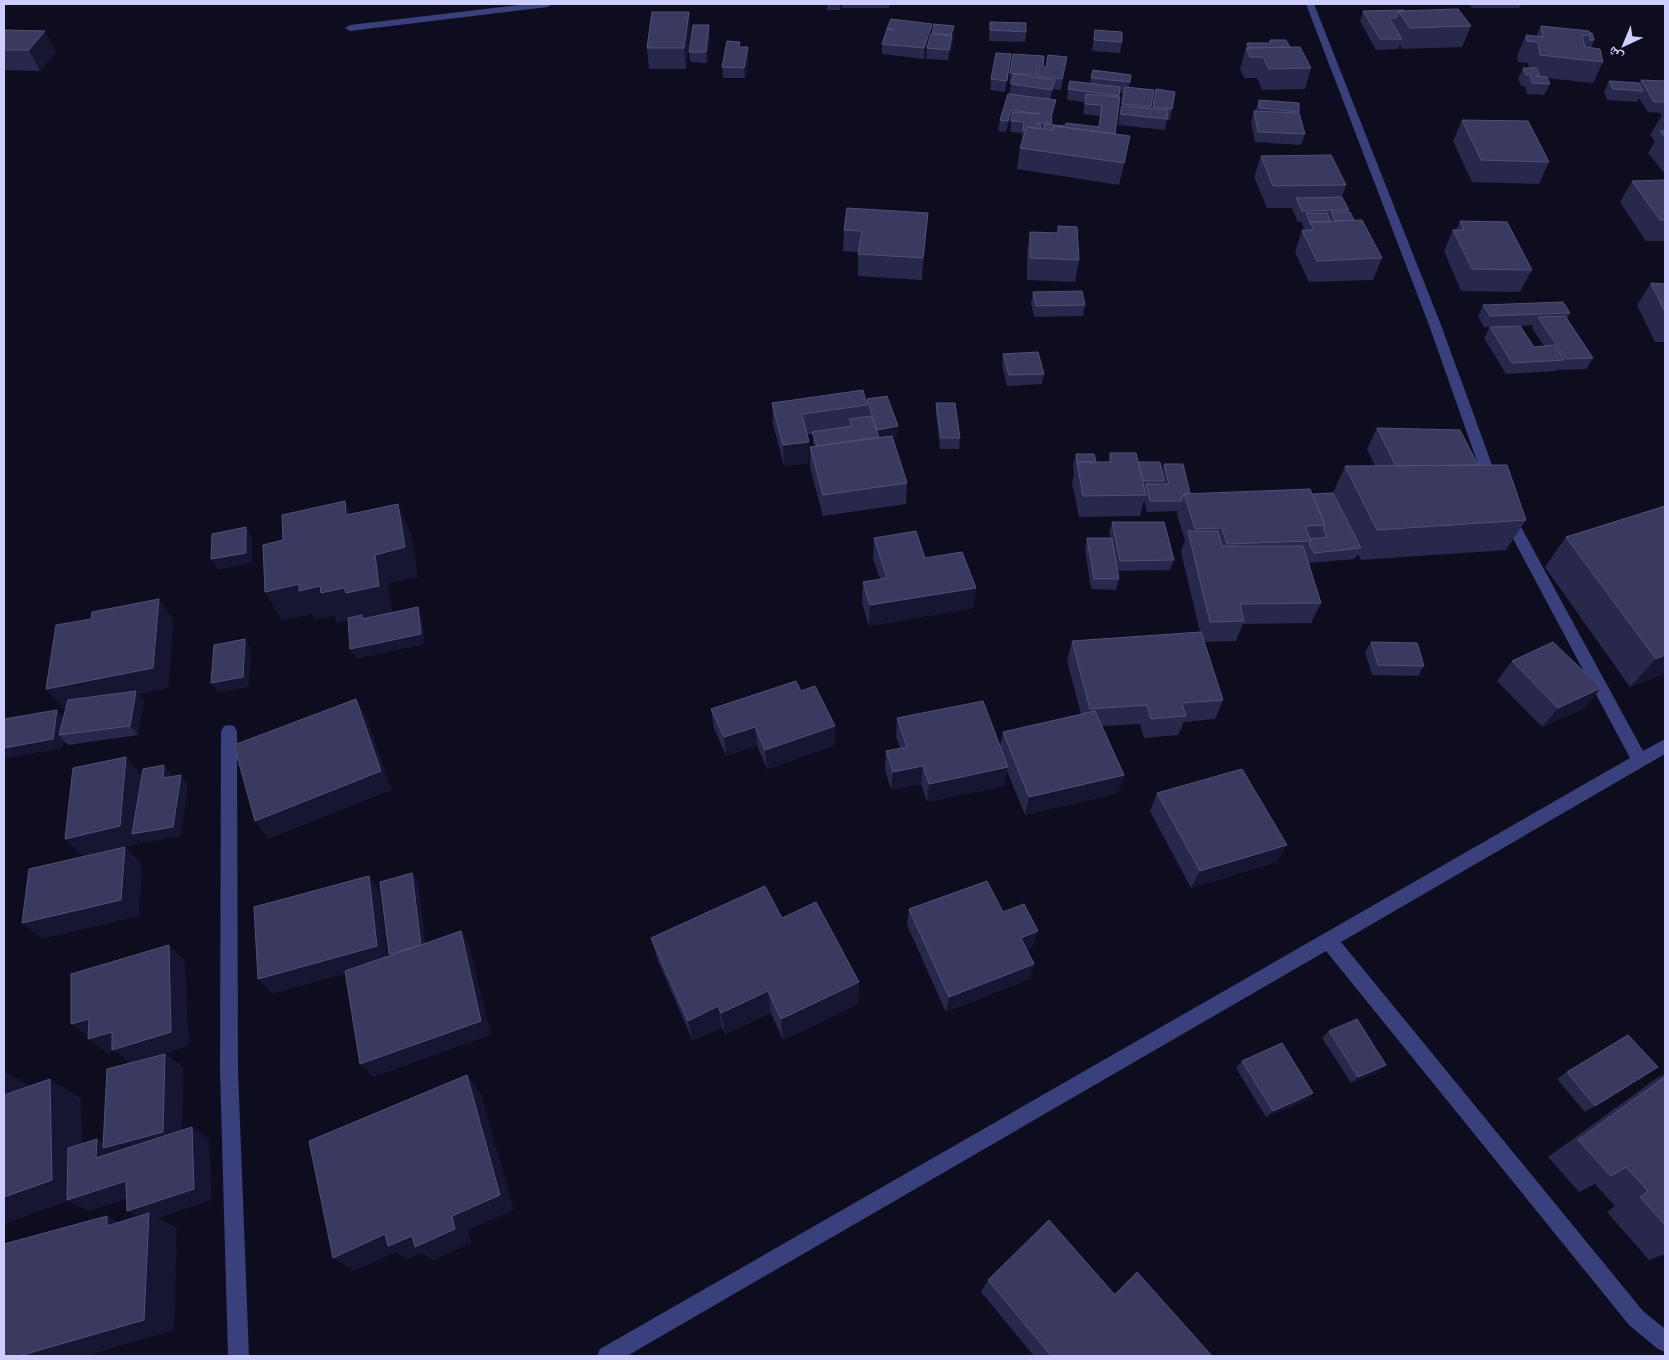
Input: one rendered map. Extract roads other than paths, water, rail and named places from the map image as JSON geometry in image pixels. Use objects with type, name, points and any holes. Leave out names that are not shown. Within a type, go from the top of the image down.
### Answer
[{"type":"street","points":[[448,16],[451,4]]},
{"type":"street","points":[[350,28],[548,4]]},
{"type":"street","points":[[1310,4],[1435,325],[1500,501],[1640,761]]},
{"type":"street","points":[[229,731],[229,1070],[239,1356]]},
{"type":"street","points":[[607,1356],[1665,746]]},
{"type":"street","points":[[1329,940],[1636,1318],[1665,1342]]}]
